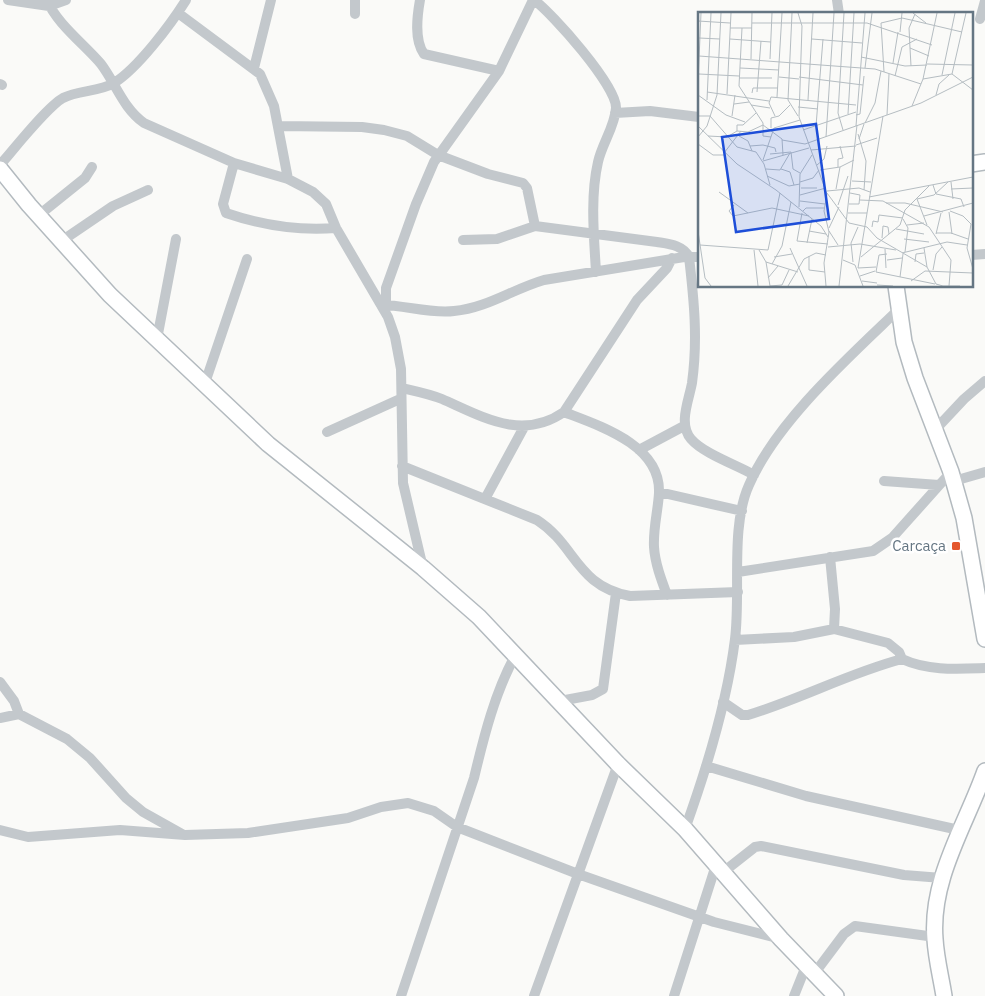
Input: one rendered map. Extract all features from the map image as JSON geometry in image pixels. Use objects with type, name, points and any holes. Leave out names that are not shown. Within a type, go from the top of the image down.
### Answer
[{"type":"street","points":[[8,0],[48,3],[66,0]]},
{"type":"street","points":[[0,165],[55,104],[70,95],[113,84],[154,44],[186,0]]},
{"type":"street","points":[[254,68],[271,0]]},
{"type":"street","points":[[355,0],[355,14]]},
{"type":"street","points":[[420,0],[417,28],[419,47],[424,54],[499,71]]},
{"type":"street","points":[[384,305],[386,288],[421,191],[438,155],[475,107],[499,71],[533,0],[559,22],[605,82],[615,101],[614,113],[595,175],[594,233],[596,272]]},
{"type":"street","points":[[979,20],[985,1]]},
{"type":"street","points":[[48,3],[102,66],[129,110],[144,123],[234,163],[288,179],[320,197],[330,211],[336,228],[384,305],[395,337],[402,388],[400,399],[403,483],[423,568]]},
{"type":"street","points":[[178,13],[254,68],[265,82],[279,126],[288,179]]},
{"type":"street","points":[[614,113],[650,110],[698,117]]},
{"type":"street","points":[[279,126],[362,127],[407,136],[438,155],[488,174],[523,182],[535,226]]},
{"type":"street","points":[[972,164],[985,162]]},
{"type":"street","points":[[234,163],[223,204],[226,213],[250,221],[292,228],[336,228]]},
{"type":"street","points":[[39,215],[86,178],[92,167]]},
{"type":"street","points":[[3,179],[63,240],[110,295],[268,444],[423,568],[479,616],[618,764],[685,829],[781,939],[836,996]]},
{"type":"street","points":[[63,240],[113,206],[148,190]]},
{"type":"street","points":[[464,240],[497,239],[535,226],[676,246],[694,257]]},
{"type":"street","points":[[157,339],[176,239]]},
{"type":"street","points":[[972,255],[985,254]]},
{"type":"street","points":[[384,305],[454,312],[496,302],[522,287],[544,280],[672,258],[694,257]]},
{"type":"street","points":[[694,257],[696,327],[693,375],[684,426],[691,439],[705,449],[754,475]]},
{"type":"street","points":[[402,388],[441,398],[483,419],[524,427],[549,420],[564,412],[637,300],[667,268],[672,258]]},
{"type":"street","points":[[205,383],[248,259]]},
{"type":"street","points":[[896,288],[904,342],[934,431],[948,480],[964,518],[985,639]]},
{"type":"street","points":[[685,829],[706,766],[723,702],[735,640],[742,511],[748,485],[767,454],[809,398],[898,310]]},
{"type":"street","points":[[934,431],[964,399],[985,381]]},
{"type":"street","points":[[327,432],[400,399]]},
{"type":"street","points":[[564,412],[622,438],[649,459],[655,471],[659,492],[654,548],[667,594]]},
{"type":"street","points":[[639,450],[684,426]]},
{"type":"street","points":[[485,498],[524,427]]},
{"type":"street","points":[[402,466],[485,498],[542,524],[584,572],[598,585],[616,593],[630,596],[738,592]]},
{"type":"street","points":[[884,481],[948,480],[985,472]]},
{"type":"street","points":[[738,572],[830,557],[865,554],[880,547],[892,538],[948,480]]},
{"type":"street","points":[[659,492],[742,511]]},
{"type":"street","points":[[830,557],[835,609],[834,629]]},
{"type":"street","points":[[560,701],[592,695],[603,689],[616,593]]},
{"type":"street","points":[[735,640],[794,637],[834,629],[888,643],[899,652],[902,659]]},
{"type":"street","points":[[401,996],[474,778],[482,743],[505,674],[516,654]]},
{"type":"street","points":[[723,702],[742,715],[748,715],[803,697],[836,680],[866,669],[902,659],[913,664],[930,667],[985,668]]},
{"type":"street","points":[[0,682],[14,701],[19,714]]},
{"type":"street","points":[[0,718],[19,714],[67,740],[90,758],[126,798],[143,812],[185,835]]},
{"type":"street","points":[[534,996],[618,764]]},
{"type":"street","points":[[706,766],[806,796],[959,830]]},
{"type":"street","points":[[944,996],[935,937],[942,878],[959,830],[985,771]]},
{"type":"street","points":[[0,830],[28,837],[120,830],[185,835],[278,829],[348,818],[381,807],[408,803],[434,811],[457,827],[578,874],[743,931],[781,939]]},
{"type":"street","points":[[674,996],[700,916],[719,869],[755,847],[761,846],[904,875],[942,878]]},
{"type":"street","points":[[794,996],[810,970],[844,934],[855,926],[935,937]]},
{"type":"place","name":"Carcaça","points":[[956,546]]}]
